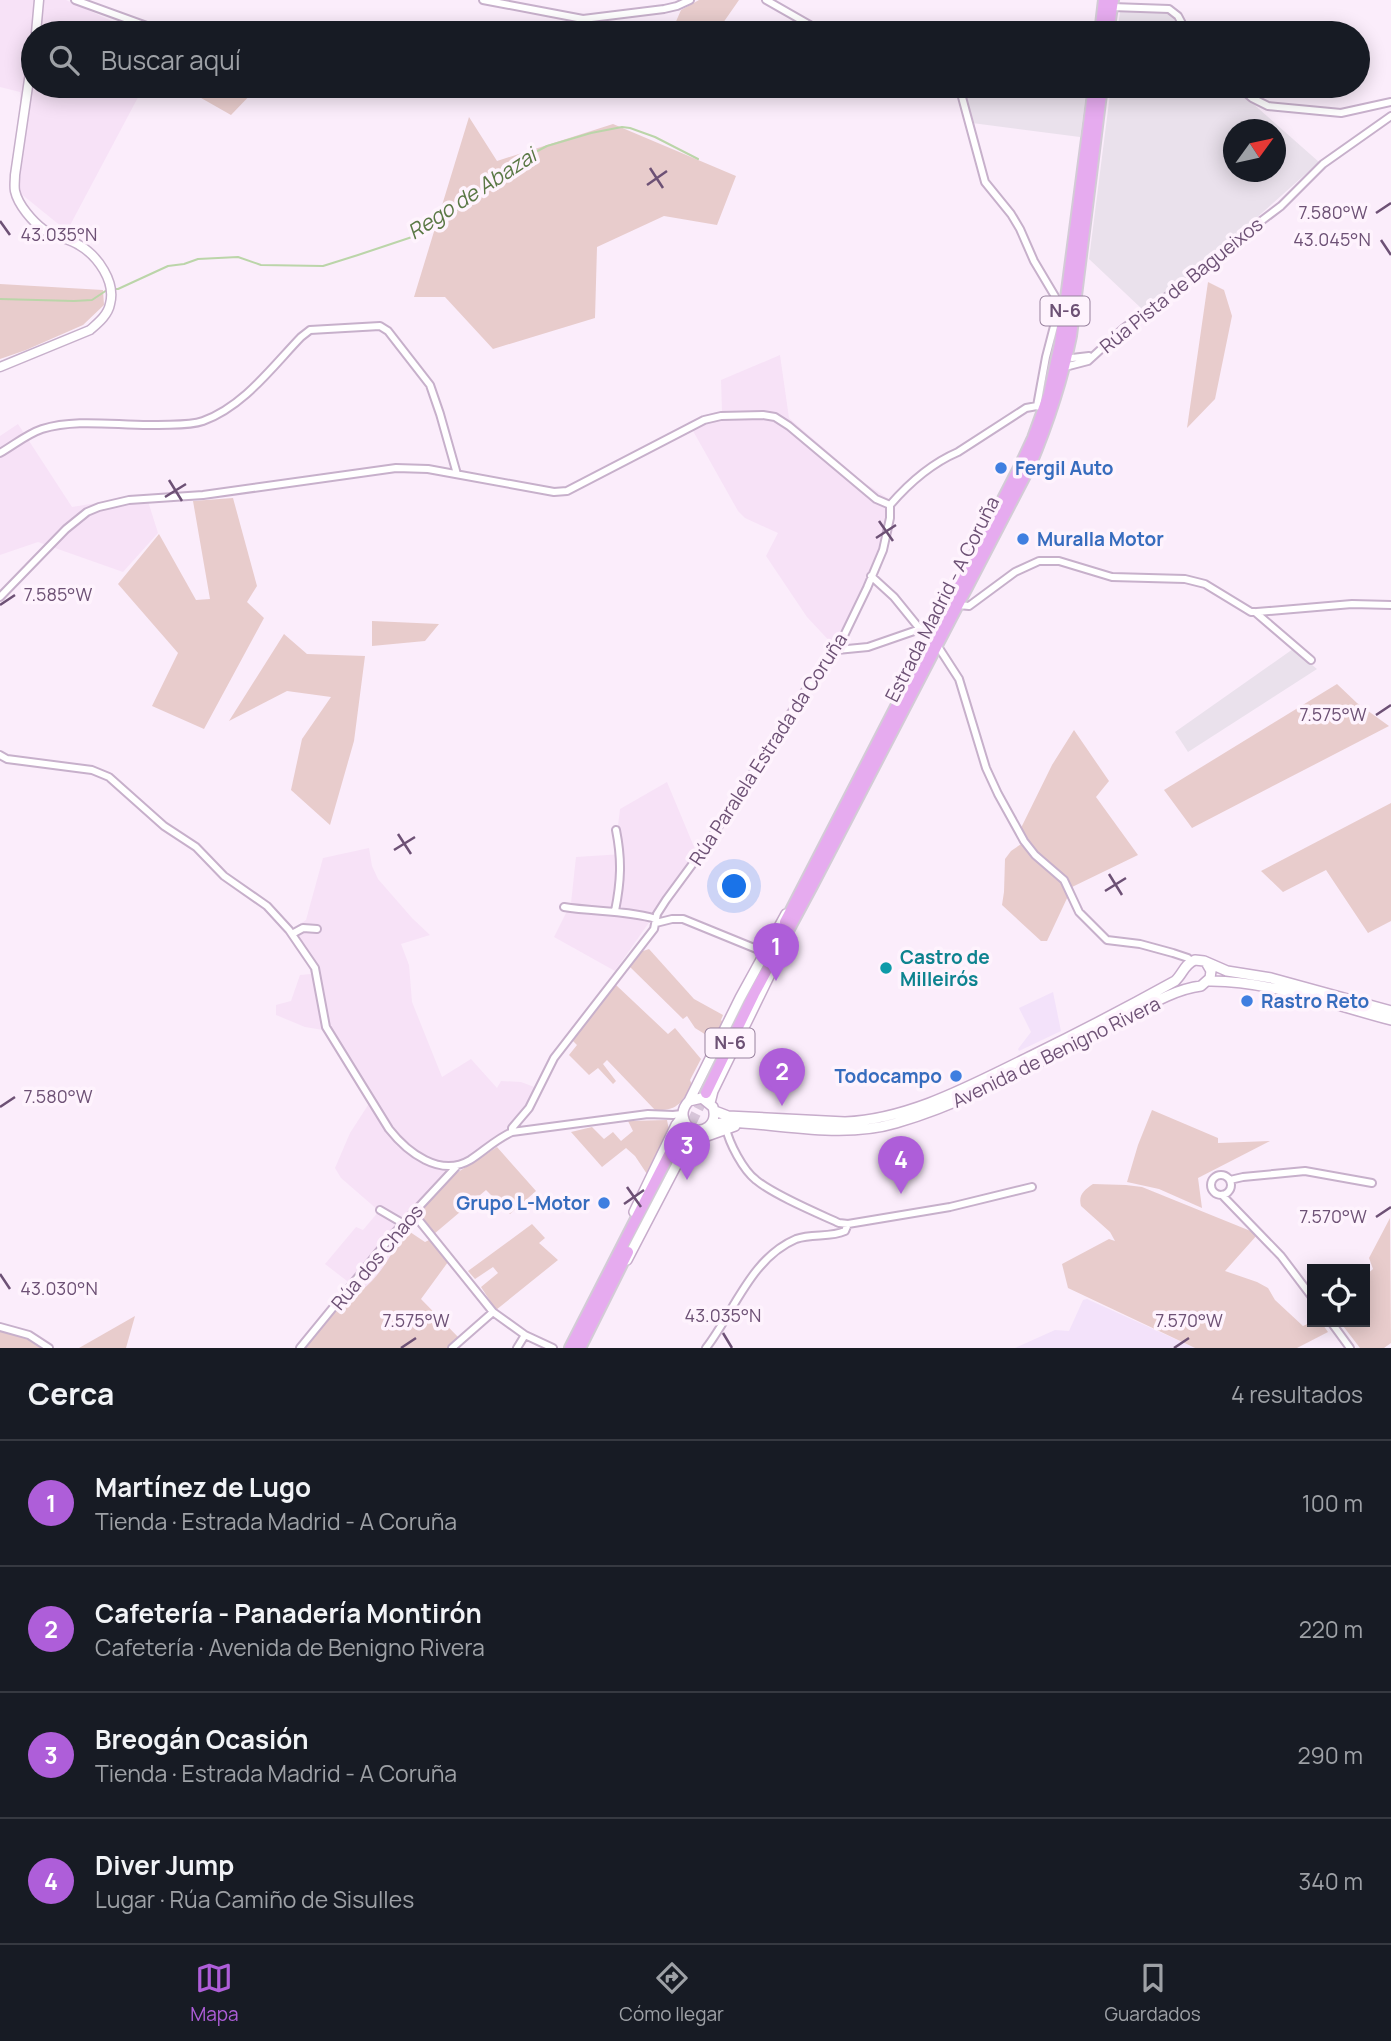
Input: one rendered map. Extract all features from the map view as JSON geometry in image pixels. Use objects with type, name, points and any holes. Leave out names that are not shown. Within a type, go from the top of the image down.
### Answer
[{"type":"highway","points":[[1103,21],[1109,2]]},
{"type":"highway","points":[[1108,21],[1109,2]]},
{"type":"highway","name":"Estrada Madrid - A Coruña","points":[[708,1099],[754,994],[808,884],[1033,438],[1040,408],[1049,394],[1060,344],[1062,305],[1092,98]]},
{"type":"highway","name":"Estrada Madrid - A Coruña","points":[[808,884],[958,605],[1030,466],[1050,419],[1068,362],[1101,98]]},
{"type":"highway","points":[[580,1348],[639,1216],[682,1135]]},
{"type":"highway","points":[[570,1348],[599,1301]]},
{"type":"main road","points":[[599,1301],[634,1211],[683,1109],[764,953],[808,884]]},
{"type":"main road","points":[[1207,964],[1211,974],[1202,986],[1193,986],[1186,981],[1184,973],[1187,964],[1199,960],[1227,971],[1271,978],[1391,1011]]},
{"type":"main road","name":"Avenida de Benigno Rivera","points":[[708,1099],[728,1116],[845,1122],[890,1115],[974,1084],[1153,993],[1184,973]]},
{"type":"main road","points":[[1208,981],[1242,982],[1268,987],[1391,1020]]},
{"type":"main road","name":"Avenida de Benigno Rivera","points":[[711,1125],[727,1122],[864,1130],[896,1123],[978,1093],[1193,986]]},
{"type":"main road","points":[[599,1301],[649,1221],[689,1141],[699,1131],[711,1125],[715,1116],[708,1099],[689,1101]]},
{"type":"main road","points":[[682,1115],[688,1127],[699,1131]]},
{"type":"main road","points":[[683,1152],[706,1136],[726,1128],[751,1123]]},
{"type":"street","points":[[37,21],[39,0]]},
{"type":"street","points":[[75,0],[133,21]]},
{"type":"street","points":[[484,0],[583,19],[664,9],[691,0]]},
{"type":"street","points":[[766,0],[803,21]]},
{"type":"street","points":[[1109,2],[1169,9],[1181,21]]},
{"type":"street","points":[[0,367],[90,330],[102,319],[110,306],[112,292],[100,264],[90,253],[77,244],[43,229],[28,213],[15,191],[26,98]]},
{"type":"street","points":[[0,597],[87,512],[111,503],[203,495],[396,468],[428,469],[554,492],[568,491],[681,431],[721,416],[775,417],[876,499],[890,505],[925,471],[945,458],[1026,408],[1040,408],[1059,307],[1062,305],[1034,261],[1011,214],[985,182],[962,98]]},
{"type":"street","points":[[1252,98],[1268,106],[1341,113],[1391,102]]},
{"type":"street","name":"Rúa Pista de Bagueixos","points":[[1068,362],[1084,363],[1091,358],[1124,328],[1195,276],[1227,247],[1281,206],[1323,164],[1391,116]]},
{"type":"street","points":[[0,453],[33,433],[54,427],[105,423],[194,423],[205,420],[241,399],[310,331],[380,326],[388,331],[430,385],[457,474]]},
{"type":"street","points":[[1068,362],[1089,356],[1091,358]]},
{"type":"street","name":"Rúa Paralela Estrada da Coruña","points":[[512,1132],[512,1128],[529,1108],[555,1058],[654,929],[666,900],[708,843],[807,688],[836,650],[883,550],[890,505]]},
{"type":"street","points":[[958,605],[970,606],[1015,572],[1039,561],[1059,561],[1112,577],[1185,579],[1205,584],[1255,612],[1311,660]]},
{"type":"street","points":[[871,576],[894,597],[919,629]]},
{"type":"street","points":[[1255,612],[1352,604],[1391,605]]},
{"type":"street","points":[[836,650],[868,647],[919,629],[927,628],[934,632]]},
{"type":"street","points":[[937,645],[959,679],[986,768],[998,794],[1024,841],[1035,855],[1064,880],[1079,912],[1107,940],[1140,944],[1188,958],[1190,961]]},
{"type":"street","points":[[0,755],[7,759],[92,770],[109,777],[164,827],[196,847],[224,876],[267,906],[292,934],[315,968],[326,1027],[389,1129],[416,1156],[440,1165],[456,1167]]},
{"type":"street","points":[[615,911],[622,862],[616,830]]},
{"type":"street","points":[[564,907],[604,913],[615,911],[656,921],[683,919],[764,953]]},
{"type":"street","points":[[292,934],[303,928],[317,929]]},
{"type":"street","points":[[512,1132],[648,1114],[682,1115]]},
{"type":"street","points":[[726,1128],[740,1160],[755,1180],[830,1218],[848,1224],[950,1208],[1032,1187]]},
{"type":"street","name":"Rúa dos Chaos","points":[[300,1348],[413,1213],[456,1167],[470,1160],[500,1137],[512,1132]]},
{"type":"street","points":[[1230,1180],[1305,1171],[1372,1184]]},
{"type":"street","points":[[1219,1175],[1230,1180],[1230,1191],[1222,1195],[1212,1190],[1212,1180],[1219,1175]]},
{"type":"street","points":[[1222,1195],[1281,1256],[1307,1290]]},
{"type":"street","points":[[380,1210],[404,1224]]},
{"type":"street","points":[[413,1213],[493,1312],[525,1335],[553,1348]]},
{"type":"street","points":[[706,1348],[749,1280],[778,1250],[796,1239],[838,1234],[845,1231],[848,1224]]},
{"type":"street","points":[[452,1348],[493,1312]]},
{"type":"street","points":[[0,1327],[29,1335],[49,1348]]},
{"type":"street","points":[[1335,1327],[1350,1348]]},
{"type":"street","points":[[517,1348],[525,1335]]},
{"type":"shaded area","points":[[0,0],[66,0],[112,21],[21,21],[21,98],[138,98],[67,231],[20,193],[20,92],[0,87]]},
{"type":"shaded area","points":[[699,0],[739,0],[724,21],[676,21],[681,10]]},
{"type":"shaded area","points":[[1121,5],[1171,8],[1179,21],[1119,21]]},
{"type":"shaded area","points":[[201,98],[247,98],[231,115]]},
{"type":"shaded area","points":[[967,98],[1085,98],[1080,137],[972,123]]},
{"type":"shaded area","points":[[1109,98],[1247,98],[1270,119],[1223,119],[1223,182],[1286,182],[1286,133],[1319,162],[1205,264],[1142,309],[1089,259]]},
{"type":"shaded area","points":[[469,117],[497,161],[613,124],[736,176],[717,225],[664,216],[597,247],[595,318],[493,349],[445,297],[414,297]]},
{"type":"shaded area","points":[[1208,282],[1224,290],[1232,316],[1215,399],[1187,428]]},
{"type":"shaded area","points":[[0,284],[103,290],[104,305],[83,325],[0,359]]},
{"type":"shaded area","points":[[780,355],[789,418],[863,482],[889,499],[881,550],[835,647],[807,617],[766,556],[778,533],[745,518],[738,511],[688,422],[722,411],[721,380]]},
{"type":"shaded area","points":[[18,424],[72,507],[146,495],[158,533],[123,572],[38,542],[0,555],[0,436]]},
{"type":"shaded area","points":[[233,498],[257,586],[247,602],[264,618],[204,729],[152,706],[178,653],[118,584],[159,534],[196,600],[210,599],[193,501]]},
{"type":"shaded area","points":[[372,621],[439,624],[425,641],[372,646]]},
{"type":"shaded area","points":[[284,634],[307,654],[365,656],[354,741],[330,825],[291,790],[302,739],[331,697],[287,691],[229,721]]},
{"type":"shaded area","points":[[1293,649],[1317,669],[1188,752],[1175,732]]},
{"type":"shaded area","points":[[1337,684],[1357,703],[1389,726],[1192,828],[1164,790]]},
{"type":"shaded area","points":[[1074,730],[1109,781],[1096,797],[1138,855],[1070,888],[1047,941],[1041,941],[1002,905],[1005,859],[1011,851],[1027,840],[1020,830],[1052,765]]},
{"type":"shaded area","points":[[667,782],[697,854],[615,971],[554,937],[571,903],[576,857],[623,854],[618,826],[620,809]]},
{"type":"shaded area","points":[[1391,803],[1391,921],[1368,933],[1326,870],[1283,892],[1261,871]]},
{"type":"shaded area","points":[[369,848],[372,866],[378,879],[430,935],[401,944],[409,965],[412,1002],[442,1077],[471,1059],[497,1088],[501,1081],[521,1082],[537,1088],[507,1133],[475,1160],[454,1173],[414,1216],[404,1228],[392,1255],[375,1280],[360,1291],[325,1264],[356,1227],[363,1230],[379,1211],[341,1178],[335,1168],[350,1133],[370,1102],[323,1030],[305,1027],[276,1015],[276,1005],[291,1001],[300,975],[311,974],[309,967],[312,961],[294,928],[306,920],[323,858]]},
{"type":"shaded area","points":[[649,949],[694,999],[723,1015],[723,1022],[711,1038],[695,1028],[687,1016],[683,1019],[629,966],[640,952]]},
{"type":"shaded area","points":[[616,985],[668,1034],[675,1028],[701,1059],[690,1080],[692,1085],[682,1101],[674,1107],[655,1110],[607,1060],[603,1064],[616,1081],[613,1084],[598,1068],[589,1075],[569,1055],[577,1045],[572,1040]]},
{"type":"shaded area","points":[[1053,992],[1061,1031],[1019,1051],[1031,1032],[1019,1008]]},
{"type":"shaded area","points":[[1152,1110],[1218,1138],[1218,1143],[1270,1141],[1198,1178],[1202,1208],[1159,1189],[1127,1182]]},
{"type":"shaded area","points":[[667,1120],[669,1130],[647,1174],[626,1148],[602,1167],[571,1132],[592,1127],[604,1139],[613,1132],[621,1141],[633,1131],[628,1121]]},
{"type":"shaded area","points":[[497,1147],[536,1191],[510,1214],[486,1190],[434,1234],[416,1213],[416,1209],[455,1174]]},
{"type":"shaded area","points":[[1093,1184],[1142,1187],[1258,1234],[1225,1271],[1268,1288],[1275,1300],[1303,1326],[1324,1327],[1328,1332],[1297,1348],[1195,1348],[1068,1288],[1062,1264],[1109,1239],[1115,1241],[1110,1232],[1081,1206],[1082,1193]]},
{"type":"shaded area","points":[[1390,1218],[1391,1343],[1384,1348],[1360,1348],[1344,1327],[1370,1327],[1370,1272],[1373,1269],[1369,1258]]},
{"type":"shaded area","points":[[532,1224],[545,1238],[539,1243],[558,1260],[496,1310],[481,1287],[498,1273],[493,1267],[475,1279],[468,1271]]},
{"type":"shaded area","points":[[404,1228],[425,1242],[431,1239],[448,1262],[421,1299],[459,1338],[448,1348],[303,1348],[354,1287],[361,1291],[381,1270]]},
{"type":"shaded area","points":[[1087,1299],[1195,1348],[1015,1348],[1055,1330],[1069,1331],[1083,1300]]},
{"type":"shaded area","points":[[135,1316],[126,1348],[79,1348]]},
{"type":"shaded area","points":[[0,1331],[22,1336],[43,1348],[0,1348]]},
{"type":"waterway","name":"Rego de Abazai","points":[[112,289],[118,289],[168,266],[198,259],[238,257],[261,265],[323,266],[358,255],[418,235],[441,222],[511,165],[547,146],[591,133],[630,128],[655,137],[698,159]]},
{"type":"waterway","name":"Rego de Abazai","points":[[0,299],[92,300],[107,290]]},
{"type":"tunnel","points":[[685,1136],[706,1093]]},
{"type":"place","name":"Fergil Auto","points":[[1001,468]]},
{"type":"place","name":"Muralla Motor","points":[[1023,539]]},
{"type":"place","name":"Castro de Milleirós","points":[[886,968]]},
{"type":"place","name":"Martínez de Lugo","points":[[776,981]]},
{"type":"place","name":"Rastro Reto","points":[[1247,1001]]},
{"type":"place","name":"Todocampo","points":[[956,1076]]},
{"type":"place","name":"Cafetería - Panadería Montirón","points":[[782,1106]]},
{"type":"place","name":"Breogán Ocasión","points":[[687,1180]]},
{"type":"place","name":"Diver Jump","points":[[901,1194]]},
{"type":"place","name":"Grupo L-Motor","points":[[604,1203]]}]
